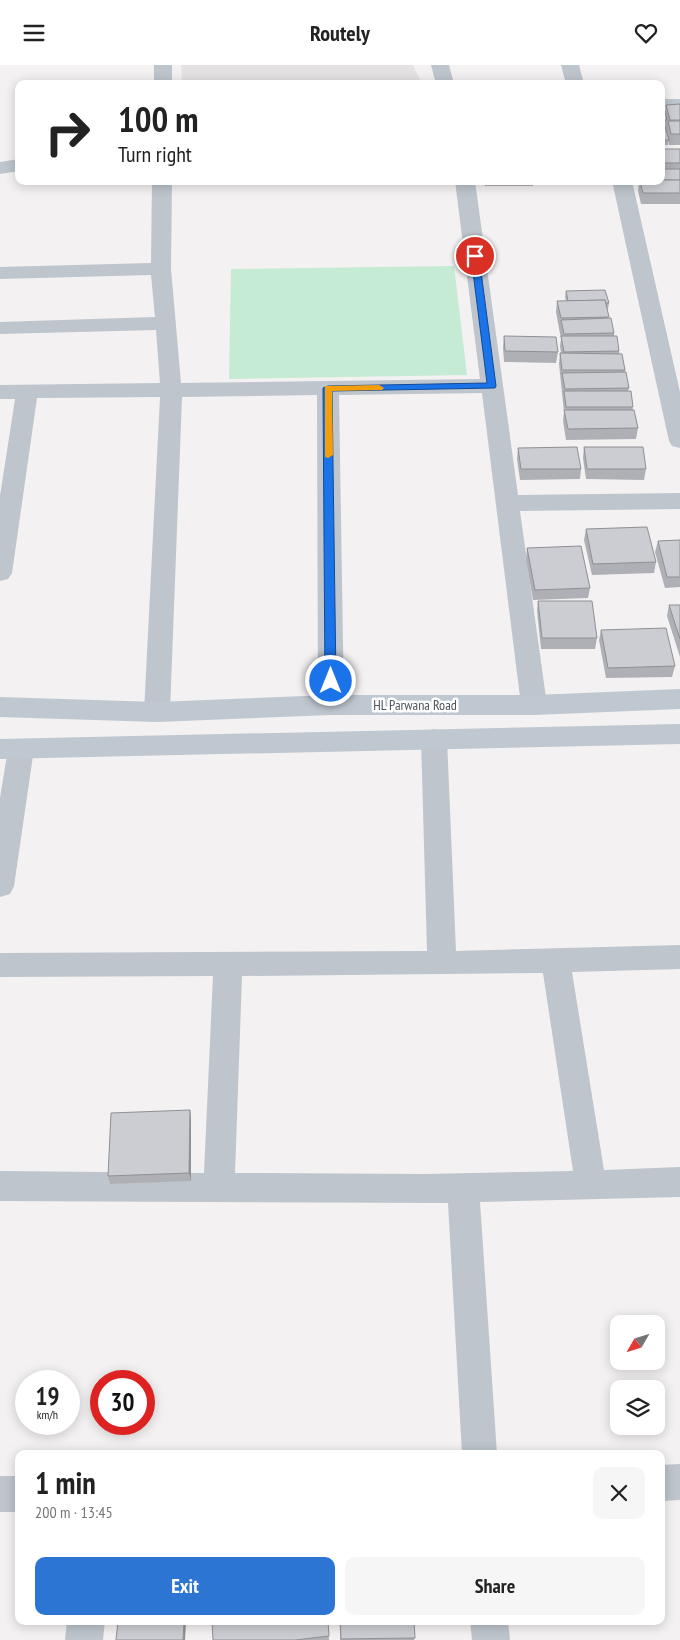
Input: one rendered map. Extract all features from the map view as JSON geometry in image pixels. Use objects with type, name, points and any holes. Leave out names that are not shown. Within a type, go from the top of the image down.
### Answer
[{"type":"street","points":[[163,65],[163,80]]},
{"type":"street","points":[[440,65],[444,80]]},
{"type":"street","points":[[570,65],[574,80]]},
{"type":"street","points":[[665,104],[680,104]]},
{"type":"street","points":[[0,168],[15,166]]},
{"type":"street","points":[[158,712],[171,390],[161,269],[162,185]]},
{"type":"street","points":[[466,185],[534,705]]},
{"type":"street","points":[[623,185],[680,441]]},
{"type":"street","points":[[0,273],[161,269]]},
{"type":"street","points":[[0,328],[166,323]]},
{"type":"street","points":[[0,393],[492,386]]},
{"type":"street","points":[[328,388],[331,705]]},
{"type":"street","points":[[0,573],[27,392]]},
{"type":"street","points":[[507,503],[680,501]]},
{"type":"street","name":"HL Parwana Road","points":[[0,707],[158,712],[331,705],[534,705],[680,699]]},
{"type":"street","points":[[0,886],[10,749],[680,734]]},
{"type":"street","points":[[434,739],[442,963]]},
{"type":"street","points":[[0,965],[442,963],[680,957]]},
{"type":"street","points":[[556,961],[591,1186]]},
{"type":"street","points":[[219,1187],[228,964]]},
{"type":"street","points":[[0,1186],[463,1188],[591,1186],[680,1182]]},
{"type":"street","points":[[463,1188],[480,1450]]},
{"type":"street","points":[[665,1483],[680,1483]]},
{"type":"street","points":[[0,1494],[15,1494]]},
{"type":"street","points":[[84,1640],[86,1625]]},
{"type":"street","points":[[490,1625],[490,1640]]},
{"type":"shaded area","points":[[181,65],[413,65],[420,80],[182,80]]},
{"type":"green space","points":[[454,266],[467,375],[229,379],[231,269]]},
{"type":"building","points":[[680,104],[680,120],[670,120],[666,105]]},
{"type":"building","points":[[668,121],[680,121],[680,134],[671,134]]},
{"type":"building","points":[[665,126],[669,140],[665,140]]},
{"type":"building","points":[[665,149],[680,149],[680,163],[665,163]]},
{"type":"building","points":[[665,169],[680,169],[680,180],[665,180]]},
{"type":"building","points":[[665,180],[680,180],[680,193],[643,193],[641,185],[665,185]]},
{"type":"building","points":[[605,290],[609,303],[606,303],[605,300],[568,301],[566,291]]},
{"type":"building","points":[[605,300],[609,317],[561,318],[557,301]]},
{"type":"building","points":[[611,318],[614,333],[564,334],[561,320]]},
{"type":"building","points":[[504,336],[556,337],[558,352],[505,351]]},
{"type":"building","points":[[561,336],[617,336],[619,351],[564,352]]},
{"type":"building","points":[[560,353],[622,354],[625,370],[562,370]]},
{"type":"building","points":[[626,372],[629,388],[565,389],[562,373]]},
{"type":"building","points":[[564,391],[631,391],[633,407],[566,407]]},
{"type":"building","points":[[564,410],[634,410],[638,428],[568,429]]},
{"type":"building","points":[[577,447],[581,469],[521,469],[518,448]]},
{"type":"building","points":[[584,447],[643,447],[646,469],[587,469]]},
{"type":"building","points":[[647,527],[656,562],[593,564],[586,529]]},
{"type":"building","points":[[680,540],[680,577],[667,577],[658,541]]},
{"type":"building","points":[[581,546],[590,588],[535,590],[527,548]]},
{"type":"building","points":[[538,601],[592,601],[597,638],[542,638]]},
{"type":"building","points":[[669,605],[680,605],[680,639]]},
{"type":"building","points":[[666,628],[675,666],[608,668],[601,630]]},
{"type":"building","points":[[190,1110],[189,1173],[108,1176],[111,1113]]},
{"type":"building","points":[[118,1625],[184,1625],[183,1640],[116,1640]]},
{"type":"building","points":[[212,1625],[328,1625],[329,1636],[295,1640],[213,1640]]},
{"type":"building","points":[[340,1625],[414,1625],[415,1638],[341,1639]]},
{"type":"slow traffic","points":[[328,455],[328,388],[379,388]]},
{"type":"route","points":[[331,681],[328,388],[492,386],[475,256]]}]
